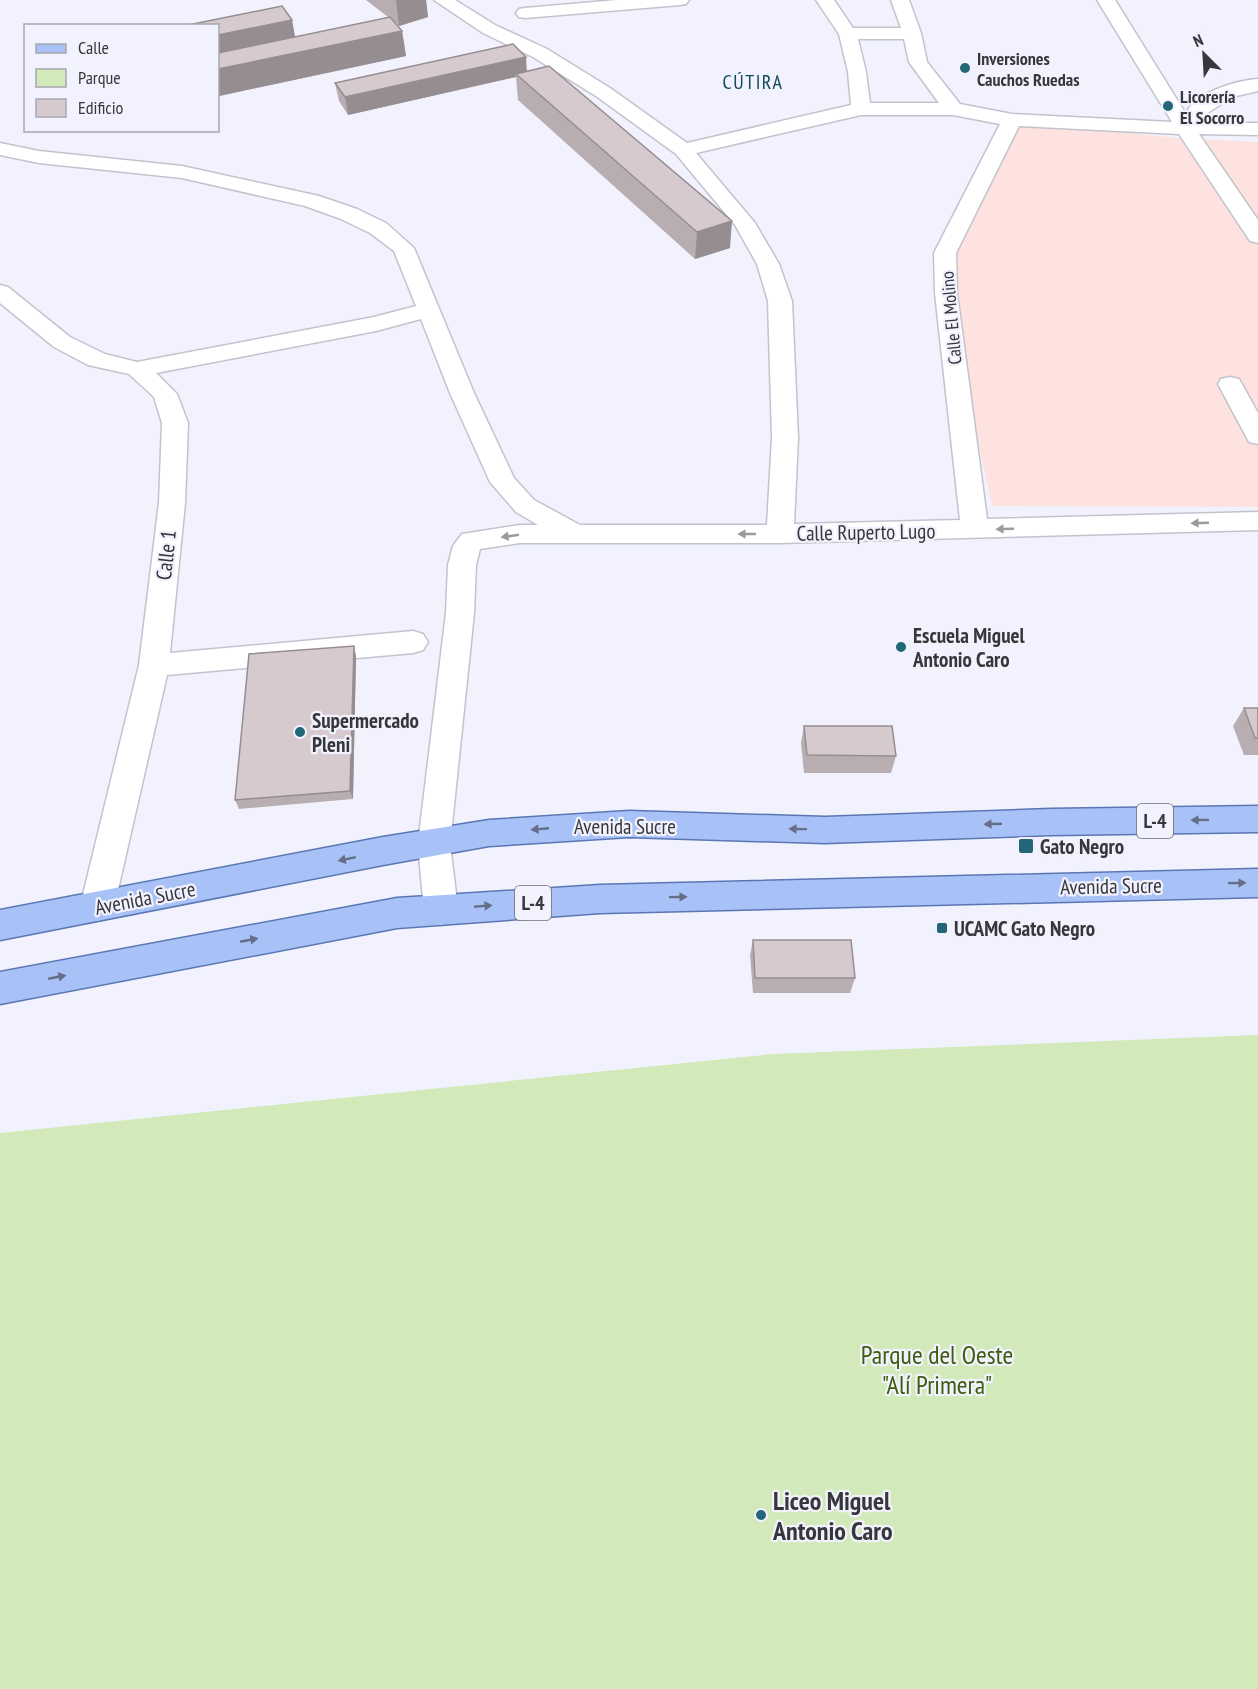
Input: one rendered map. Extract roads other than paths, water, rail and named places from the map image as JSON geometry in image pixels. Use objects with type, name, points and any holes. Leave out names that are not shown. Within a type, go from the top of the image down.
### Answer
[{"type":"main road","name":"Avenida Sucre","points":[[0,925],[383,851],[489,833],[606,825],[825,830],[1051,822],[1258,819]]},
{"type":"main road","name":"Avenida Sucre","points":[[0,988],[275,934],[397,914],[441,910],[600,899],[1258,883]]},
{"type":"street","points":[[443,0],[489,29],[540,53],[603,92],[683,150],[744,223],[768,264],[780,301],[785,438],[780,534]]},
{"type":"street","points":[[525,13],[680,0]]},
{"type":"street","points":[[825,0],[848,34],[857,72],[861,110]]},
{"type":"street","points":[[900,0],[912,33],[918,62],[953,109]]},
{"type":"street","points":[[1106,0],[1191,128],[1258,236]]},
{"type":"street","points":[[848,34],[912,33]]},
{"type":"street","points":[[1191,128],[1196,112],[1218,94],[1248,85],[1258,85]]},
{"type":"street","points":[[683,150],[861,110],[953,109],[1012,120],[1145,128],[1258,129]]},
{"type":"street","name":"Calle El Molino","points":[[975,530],[946,293],[945,253],[1012,120]]},
{"type":"street","points":[[0,149],[39,157],[182,172],[311,201],[349,213],[378,228],[403,249],[412,266],[462,393],[503,482],[525,506],[576,534]]},
{"type":"street","name":"Calle 1","points":[[0,292],[62,342],[97,360],[137,369],[165,394],[175,423],[172,503],[154,665],[97,907]]},
{"type":"street","points":[[137,369],[376,324],[428,310]]},
{"type":"street","points":[[1230,384],[1258,436]]},
{"type":"street","name":"Calle Ruperto Lugo","points":[[434,844],[460,613],[464,554],[467,546],[474,541],[520,534],[780,534],[1258,521]]},
{"type":"street","points":[[154,665],[413,642]]},
{"type":"street","points":[[434,844],[441,910]]},
{"type":"place","name":"Inversiones Cauchos Ruedas","points":[[965,68]]},
{"type":"place","name":"Licorería El Socorro","points":[[1168,106]]},
{"type":"place","name":"Escuela Miguel Antonio Caro","points":[[901,647]]},
{"type":"place","name":"Supermercado Pleni","points":[[300,732]]},
{"type":"place","name":"Gato Negro","points":[[1026,846]]},
{"type":"place","name":"UCAMC Gato Negro","points":[[942,928]]},
{"type":"place","name":"Liceo Miguel Antonio Caro","points":[[761,1515]]},
{"type":"district","name":"CÚTIRA","points":[[753,82]]},
{"type":"park label","name":"Parque del Oeste \"Alí Primera\"","points":[[937,1369]]}]
